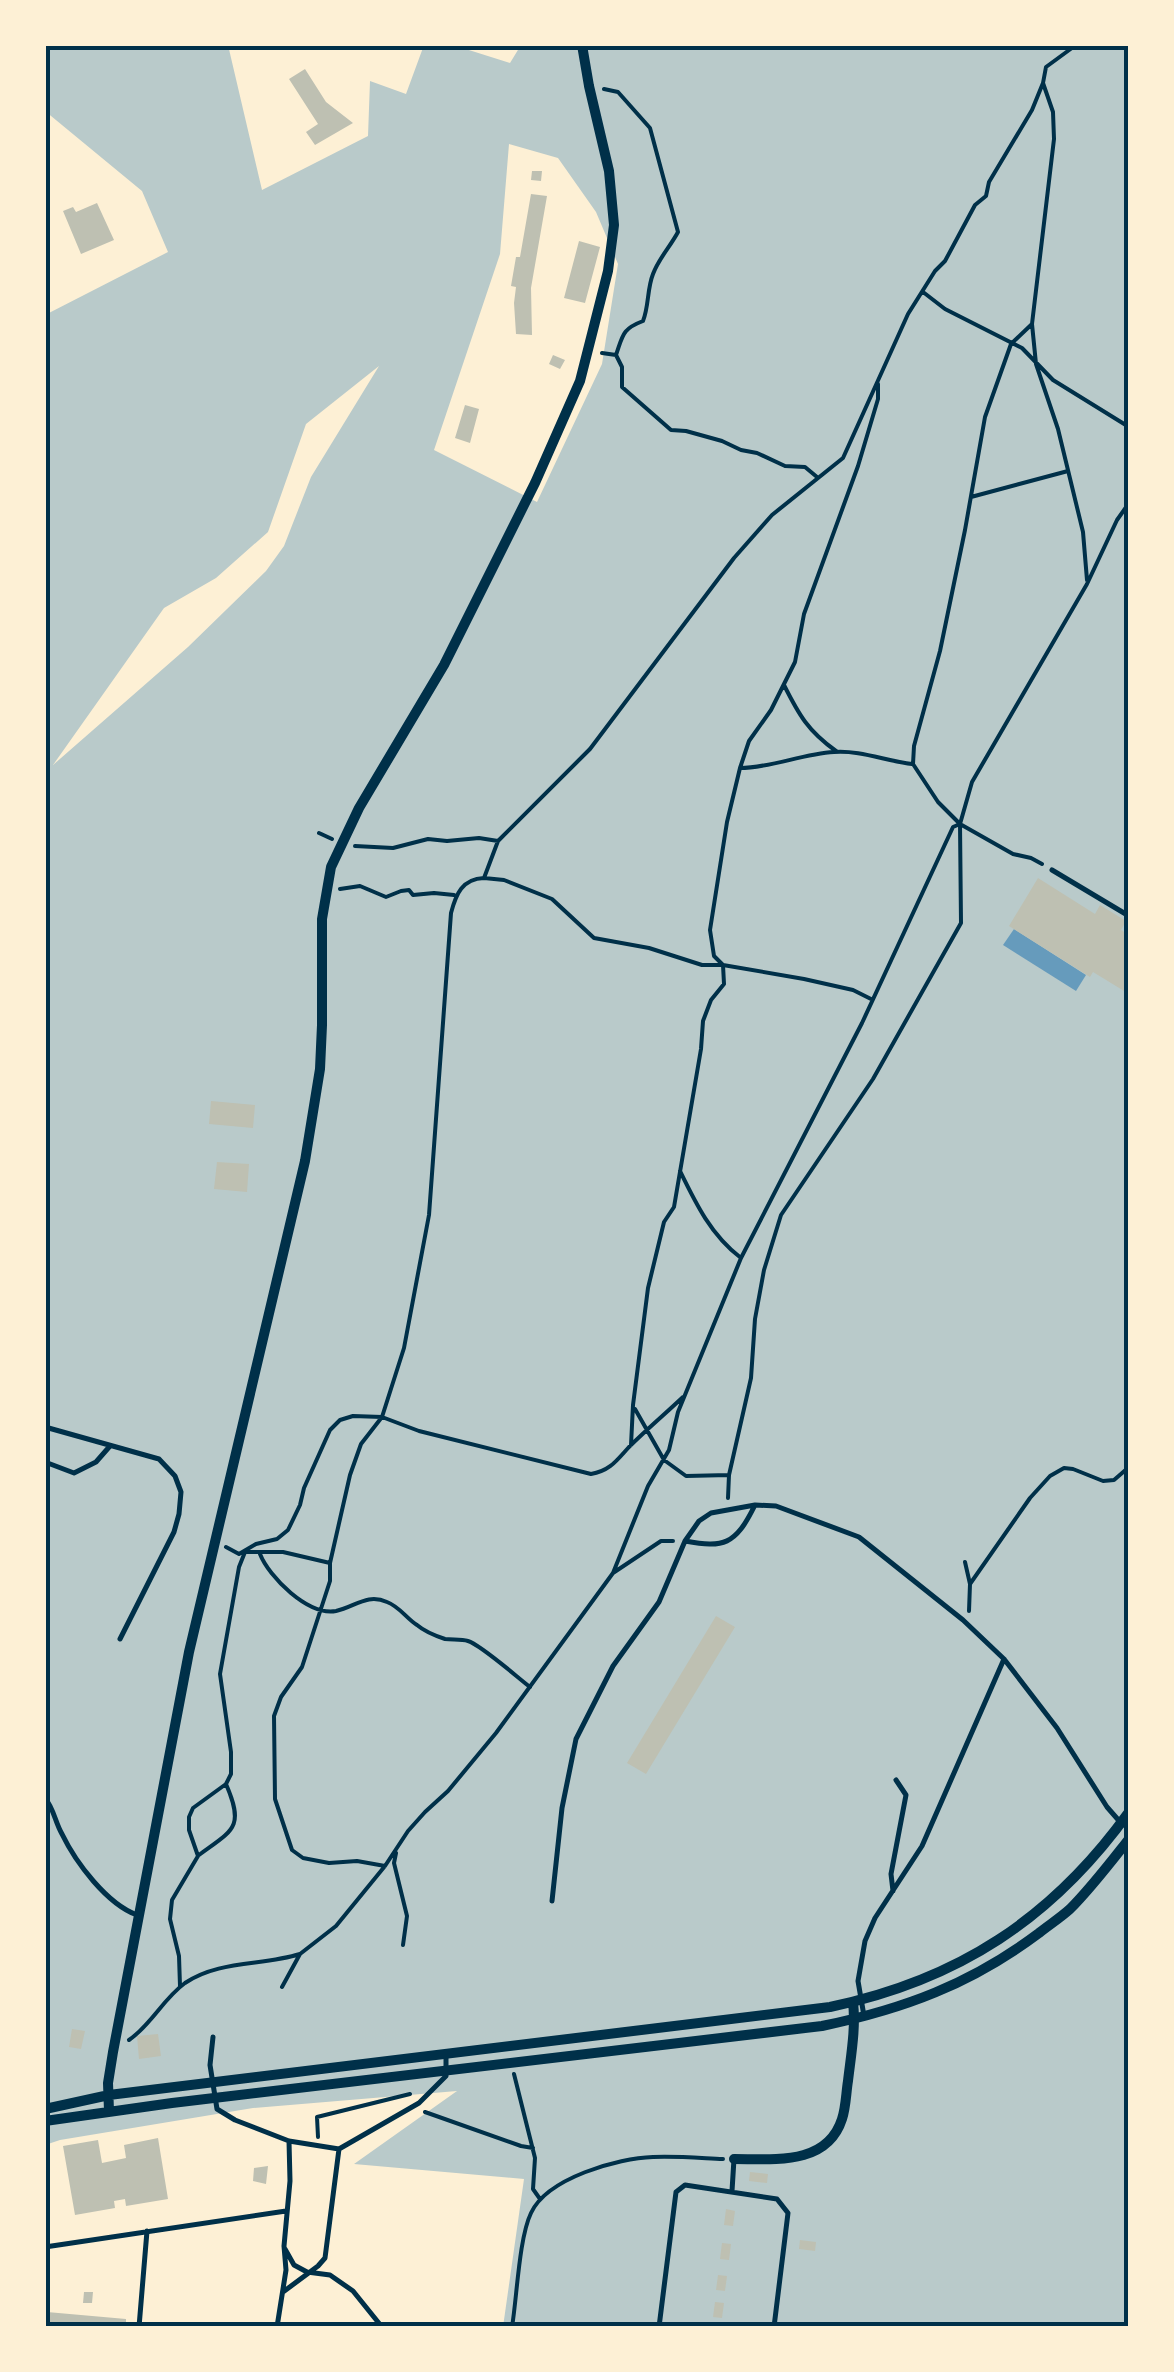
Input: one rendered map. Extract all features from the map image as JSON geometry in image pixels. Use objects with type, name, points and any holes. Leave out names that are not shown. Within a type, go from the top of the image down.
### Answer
[{"type":"street","points":[[109,2111],[113,2052],[189,1652],[314,1115],[322,1040],[322,919],[326,888],[340,844],[358,808],[444,665],[568,408],[580,381],[608,270],[614,225],[609,170],[582,45]]},
{"type":"street","points":[[45,2109],[109,2095],[856,2002],[902,1989],[976,1954],[1016,1928],[1051,1902],[1125,1826],[1129,1812]]},
{"type":"street","points":[[45,2120],[860,2018],[941,1991],[1026,1942],[1068,1911],[1129,1839]]},
{"type":"street","points":[[734,2159],[806,2156],[828,2143],[837,2132],[860,2018],[856,2002]]},
{"type":"lane","points":[[1052,870],[1129,916]]},
{"type":"lane","points":[[45,1427],[159,1459],[175,1476],[181,1492],[174,1532],[120,1638]]},
{"type":"lane","points":[[45,1462],[74,1473],[96,1462],[110,1446]]},
{"type":"lane","points":[[685,1540],[714,1546],[730,1540],[754,1505]]},
{"type":"lane","points":[[552,1901],[562,1808],[576,1739],[613,1666],[659,1602],[685,1540],[699,1521],[712,1512],[754,1505],[776,1506],[858,1537],[963,1620],[1004,1659],[1125,1826]]},
{"type":"lane","points":[[856,2002],[865,1941],[875,1918],[922,1846],[1004,1659]]},
{"type":"lane","points":[[894,1891],[891,1874],[906,1795],[896,1780]]},
{"type":"lane","points":[[45,1798],[79,1865],[128,1912],[140,1916]]},
{"type":"lane","points":[[213,2037],[210,2066],[217,2109],[289,2142],[339,2150],[419,2103],[446,2076],[446,2055]]},
{"type":"lane","points":[[277,2327],[286,2270],[289,2142]]},
{"type":"lane","points":[[281,2294],[325,2258],[339,2150]]},
{"type":"lane","points":[[732,2192],[734,2159]]},
{"type":"lane","points":[[659,2327],[676,2192],[685,2184],[777,2199],[788,2213],[774,2327]]},
{"type":"lane","points":[[45,2247],[286,2211]]},
{"type":"lane","points":[[139,2327],[147,2232]]},
{"type":"lane","points":[[284,2246],[294,2265],[307,2272],[330,2275],[353,2292],[382,2327]]},
{"type":"path","points":[[484,878],[498,841],[590,748],[762,526],[843,458],[908,314],[935,270],[945,262],[974,205],[986,196],[989,182],[1032,110],[1046,68],[1076,45]]},
{"type":"path","points":[[1043,82],[1052,112],[1054,138],[1032,324],[1036,364],[1058,429],[1083,532],[1087,584]]},
{"type":"path","points":[[588,86],[618,92],[650,128],[678,232],[651,277],[643,321],[624,332],[616,355],[622,367],[622,387],[671,430],[702,434],[784,466],[805,467],[818,478]]},
{"type":"path","points":[[923,292],[944,309],[1022,348],[1053,380],[1129,427]]},
{"type":"path","points":[[1032,324],[1010,344],[985,417],[940,651],[914,746],[913,764],[938,802],[960,824],[1052,870]]},
{"type":"path","points":[[589,346],[616,355]]},
{"type":"path","points":[[631,1446],[648,1288],[664,1222],[674,1207],[704,1021],[711,1000],[724,984],[710,930],[727,822],[750,741],[795,662],[804,614],[878,400],[878,379]]},
{"type":"path","points":[[971,497],[1068,471]]},
{"type":"path","points":[[728,1510],[729,1475],[751,1378],[755,1319],[764,1270],[782,1216],[873,1079],[961,923],[960,824],[972,782],[1129,504]]},
{"type":"path","points":[[784,685],[799,716],[836,751]]},
{"type":"path","points":[[740,768],[836,751],[913,764]]},
{"type":"path","points":[[127,2040],[180,1986],[211,1970],[300,1954],[336,1926],[425,1812],[448,1791],[496,1733],[613,1574],[648,1486],[669,1450],[678,1412],[741,1258],[872,1000],[953,827],[960,824]]},
{"type":"path","points":[[340,844],[367,848],[403,846],[428,839],[498,841]]},
{"type":"path","points":[[384,1866],[357,1861],[328,1863],[303,1858],[292,1850],[274,1799],[274,1716],[281,1696],[302,1667],[330,1582],[330,1563],[350,1475],[361,1444],[382,1416],[404,1348],[429,1215],[455,896],[465,883],[484,878],[504,880],[552,899],[594,938],[649,948],[702,965],[820,982],[853,990],[872,1000]]},
{"type":"path","points":[[326,888],[360,886],[386,897],[409,890],[413,895],[434,892],[455,896]]},
{"type":"path","points":[[680,1171],[714,1233],[741,1258]]},
{"type":"path","points":[[214,1544],[239,1554],[256,1544],[277,1539],[288,1530],[330,1430],[340,1420],[382,1416],[419,1431],[591,1474],[614,1464],[686,1394]]},
{"type":"path","points":[[633,1405],[664,1460],[686,1476],[729,1475]]},
{"type":"path","points":[[970,1584],[1050,1476],[1073,1468],[1103,1481],[1114,1480],[1129,1468]]},
{"type":"path","points":[[613,1574],[661,1540],[685,1540]]},
{"type":"path","points":[[256,1544],[264,1563],[294,1597],[334,1612],[371,1597],[385,1601],[429,1632],[469,1641],[530,1687]]},
{"type":"path","points":[[245,1552],[283,1552],[330,1563]]},
{"type":"path","points":[[198,1856],[189,1830],[193,1808],[226,1784],[231,1774],[220,1674],[238,1568],[245,1552]]},
{"type":"path","points":[[963,1620],[969,1611],[970,1584],[965,1562]]},
{"type":"path","points":[[180,1986],[179,1956],[170,1918],[172,1900],[198,1856],[233,1828],[234,1801],[226,1784]]},
{"type":"path","points":[[396,1849],[394,1864],[407,1916],[402,1945]]},
{"type":"path","points":[[282,1987],[300,1954]]},
{"type":"path","points":[[513,2070],[535,2158],[532,2190],[540,2199]]},
{"type":"path","points":[[319,2146],[317,2117],[412,2093],[406,2083]]},
{"type":"path","points":[[425,2112],[532,2148]]},
{"type":"path","points":[[512,2327],[525,2230],[540,2199],[566,2181],[624,2161],[652,2157],[734,2159]]},
{"type":"shaded area","points":[[45,45],[228,45],[262,190],[368,136],[370,81],[406,94],[424,45],[453,45],[510,63],[521,45],[1129,45],[1129,2327],[503,2327],[524,2179],[354,2164],[457,2091],[253,2108],[45,2145],[45,315],[168,252],[142,191],[45,111]],"holes":[[[509,144],[558,158],[596,212],[618,264],[602,364],[537,502],[434,450],[500,254]],[[379,366],[311,477],[284,546],[266,571],[188,647],[53,765],[164,608],[216,578],[268,532],[306,424]]]},
{"type":"water","points":[[1014,929],[1086,975],[1076,991],[1003,945]]},
{"type":"building","points":[[305,69],[326,102],[353,123],[315,145],[306,132],[318,124],[289,79]]},
{"type":"building","points":[[532,171],[542,171],[541,181],[531,180]]},
{"type":"building","points":[[531,194],[547,196],[531,288],[532,335],[516,334],[516,287],[511,286]]},
{"type":"building","points":[[97,203],[114,240],[81,254],[63,211],[73,207],[76,212]]},
{"type":"building","points":[[579,241],[600,247],[585,303],[564,298]]},
{"type":"building","points":[[553,355],[565,360],[560,369],[549,364]]},
{"type":"building","points":[[465,405],[479,409],[470,443],[455,438]]},
{"type":"building","points":[[1038,878],[1095,914],[1100,905],[1126,921],[1121,930],[1129,935],[1129,994],[1093,972],[1090,977],[1009,926]]},
{"type":"building","points":[[211,1101],[255,1105],[253,1128],[209,1124]]},
{"type":"building","points":[[217,1162],[249,1164],[247,1192],[214,1189]]},
{"type":"building","points":[[716,1616],[735,1627],[646,1774],[627,1763]]},
{"type":"building","points":[[72,2029],[85,2031],[81,2049],[69,2047]]},
{"type":"building","points":[[158,2034],[161,2056],[139,2059],[137,2036]]},
{"type":"building","points":[[158,2138],[168,2199],[126,2206],[125,2199],[114,2201],[115,2208],[75,2215],[63,2146],[98,2140],[102,2163],[126,2158],[124,2145]]},
{"type":"building","points":[[268,2166],[266,2184],[253,2181],[254,2168]]},
{"type":"building","points":[[750,2172],[768,2174],[767,2183],[749,2181]]},
{"type":"building","points":[[726,2209],[735,2211],[733,2226],[724,2225]]},
{"type":"building","points":[[800,2240],[816,2242],[815,2251],[799,2249]]},
{"type":"building","points":[[722,2243],[731,2244],[729,2260],[720,2259]]},
{"type":"building","points":[[718,2275],[727,2276],[725,2291],[716,2290]]},
{"type":"building","points":[[84,2292],[93,2292],[92,2303],[83,2303]]},
{"type":"building","points":[[715,2302],[724,2303],[722,2318],[713,2317]]},
{"type":"building","points":[[47,2312],[126,2319],[126,2327],[45,2327]]}]
